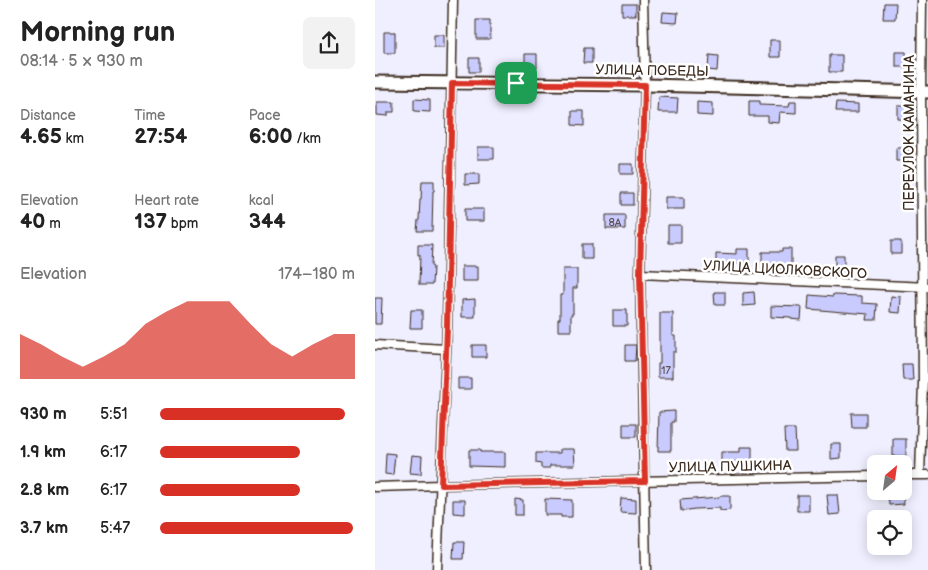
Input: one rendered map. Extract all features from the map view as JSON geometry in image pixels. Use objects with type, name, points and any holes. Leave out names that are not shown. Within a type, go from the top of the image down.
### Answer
[{"type":"street","points":[[437,570],[446,349],[453,0]]},
{"type":"street","points":[[643,0],[645,85],[640,274],[646,570]]},
{"type":"street","name":"ПЕРЕУЛОК КАМАНИНА","points":[[922,0],[925,287],[924,475]]},
{"type":"street","name":"УЛИЦА ПОБЕДЫ","points":[[375,82],[645,85],[924,92]]},
{"type":"street","name":"УЛИЦА ЦИОЛКОВСКОГО","points":[[640,274],[925,287]]},
{"type":"street","points":[[375,345],[446,349]]},
{"type":"street","name":"УЛИЦА ПУШКИНА","points":[[375,487],[867,476]]},
{"type":"building","points":[[884,3],[896,3],[895,19],[883,19]]},
{"type":"building","points":[[622,4],[636,4],[636,15],[622,15]]},
{"type":"building","points":[[663,12],[678,13],[677,23],[662,22]]},
{"type":"building","points":[[476,20],[490,20],[490,39],[476,39]]},
{"type":"building","points":[[384,32],[395,32],[395,53],[384,53]]},
{"type":"building","points":[[434,35],[444,35],[444,48],[434,48]]},
{"type":"building","points":[[770,40],[780,40],[780,57],[770,57]]},
{"type":"building","points":[[584,48],[592,48],[592,63],[583,63]]},
{"type":"building","points":[[896,52],[906,52],[907,67],[896,67]]},
{"type":"building","points":[[525,54],[537,54],[537,68],[525,68]]},
{"type":"building","points":[[709,55],[718,56],[717,71],[708,70]]},
{"type":"building","points":[[829,55],[842,55],[842,72],[829,72]]},
{"type":"building","points":[[469,58],[479,58],[479,72],[469,72]]},
{"type":"building","points":[[659,97],[678,98],[677,112],[658,112]]},
{"type":"building","points":[[414,99],[430,100],[430,112],[414,111]]},
{"type":"building","points":[[749,101],[759,101],[759,105],[789,106],[790,101],[796,101],[796,113],[780,112],[779,123],[768,122],[768,116],[749,116]]},
{"type":"building","points":[[377,102],[394,102],[394,112],[388,112],[388,116],[377,115]]},
{"type":"building","points":[[697,102],[713,103],[713,116],[697,115]]},
{"type":"building","points":[[836,103],[858,104],[858,112],[835,112]]},
{"type":"building","points":[[898,106],[910,106],[909,120],[898,119]]},
{"type":"building","points":[[572,111],[584,111],[584,126],[572,125]]},
{"type":"building","points":[[478,147],[494,147],[494,159],[478,159]]},
{"type":"building","points":[[896,148],[908,148],[908,161],[896,161]]},
{"type":"building","points":[[620,164],[633,164],[633,174],[620,174]]},
{"type":"building","points":[[465,174],[479,174],[479,184],[465,185]]},
{"type":"building","points":[[422,181],[434,181],[432,231],[417,231]]},
{"type":"building","points":[[621,193],[633,193],[633,205],[621,205]]},
{"type":"building","points":[[666,197],[684,197],[684,209],[666,209]]},
{"type":"building","points":[[465,209],[484,209],[484,221],[465,221]]},
{"type":"building","points":[[606,215],[625,215],[625,229],[606,229]]},
{"type":"building","points":[[668,225],[681,225],[681,243],[668,243]]},
{"type":"building","points":[[891,241],[901,241],[901,254],[891,254]]},
{"type":"building","points":[[582,244],[592,244],[592,259],[582,259]]},
{"type":"building","points":[[418,245],[432,245],[432,285],[419,285],[420,255],[418,255]]},
{"type":"building","points":[[737,249],[749,249],[749,263],[725,263],[725,268],[716,268],[716,253],[737,254]]},
{"type":"building","points":[[782,249],[791,249],[791,270],[762,268],[762,252],[782,252]]},
{"type":"building","points":[[835,255],[844,255],[844,271],[835,271]]},
{"type":"building","points":[[462,266],[478,266],[478,281],[462,281]]},
{"type":"building","points":[[563,269],[577,269],[577,288],[573,288],[571,331],[558,331],[560,295],[563,295]]},
{"type":"building","points":[[714,292],[725,292],[725,305],[715,305]]},
{"type":"building","points":[[754,292],[755,305],[743,306],[743,293]]},
{"type":"building","points":[[809,295],[833,297],[833,295],[862,296],[862,303],[877,304],[876,320],[867,320],[868,314],[808,309]]},
{"type":"building","points":[[891,296],[901,297],[900,313],[890,312]]},
{"type":"building","points":[[375,298],[382,298],[381,324],[375,324]]},
{"type":"building","points":[[475,299],[475,317],[462,317],[462,300]]},
{"type":"building","points":[[771,306],[802,307],[801,320],[771,317]]},
{"type":"building","points":[[411,310],[422,310],[422,328],[410,328]]},
{"type":"building","points":[[613,310],[627,310],[627,326],[613,326]]},
{"type":"building","points":[[660,313],[673,313],[673,336],[676,336],[676,352],[673,352],[673,377],[658,377],[658,363],[660,363]]},
{"type":"building","points":[[472,345],[486,345],[486,357],[472,357]]},
{"type":"building","points":[[625,345],[636,345],[635,361],[625,361]]},
{"type":"building","points":[[902,364],[912,364],[913,380],[903,380]]},
{"type":"building","points":[[458,378],[471,378],[471,389],[458,389]]},
{"type":"building","points":[[674,411],[674,422],[671,422],[671,451],[658,451],[659,412]]},
{"type":"building","points":[[851,413],[866,413],[866,427],[852,427]]},
{"type":"building","points":[[623,424],[636,424],[636,437],[623,437]]},
{"type":"building","points":[[784,429],[795,429],[796,451],[785,451]]},
{"type":"building","points":[[893,439],[906,439],[906,455],[893,455]]},
{"type":"building","points":[[831,444],[841,444],[841,458],[831,459]]},
{"type":"building","points":[[741,447],[752,447],[752,463],[722,462],[722,452],[741,452]]},
{"type":"building","points":[[560,449],[574,449],[575,465],[550,465],[550,468],[541,468],[541,464],[536,463],[536,453],[560,453]]},
{"type":"building","points":[[469,450],[505,452],[505,467],[469,466]]},
{"type":"building","points":[[386,453],[395,454],[393,475],[385,474]]},
{"type":"building","points":[[412,455],[422,456],[421,474],[410,473]]},
{"type":"building","points":[[797,495],[809,495],[809,511],[797,511]]},
{"type":"building","points":[[827,495],[838,495],[840,514],[829,515]]},
{"type":"building","points":[[730,496],[730,510],[720,511],[720,508],[681,511],[680,500]]},
{"type":"building","points":[[621,498],[636,499],[636,513],[620,512]]},
{"type":"building","points":[[515,499],[523,500],[523,515],[515,515]]},
{"type":"building","points":[[545,499],[572,500],[572,517],[545,515]]},
{"type":"building","points":[[453,500],[465,500],[465,514],[453,513]]},
{"type":"building","points":[[889,500],[904,500],[904,504],[889,505]]},
{"type":"building","points":[[454,542],[464,542],[463,559],[453,559]]},
{"type":"route","points":[[452,83],[516,83],[645,85],[640,274],[645,481],[441,485],[447,328],[452,83]]}]
